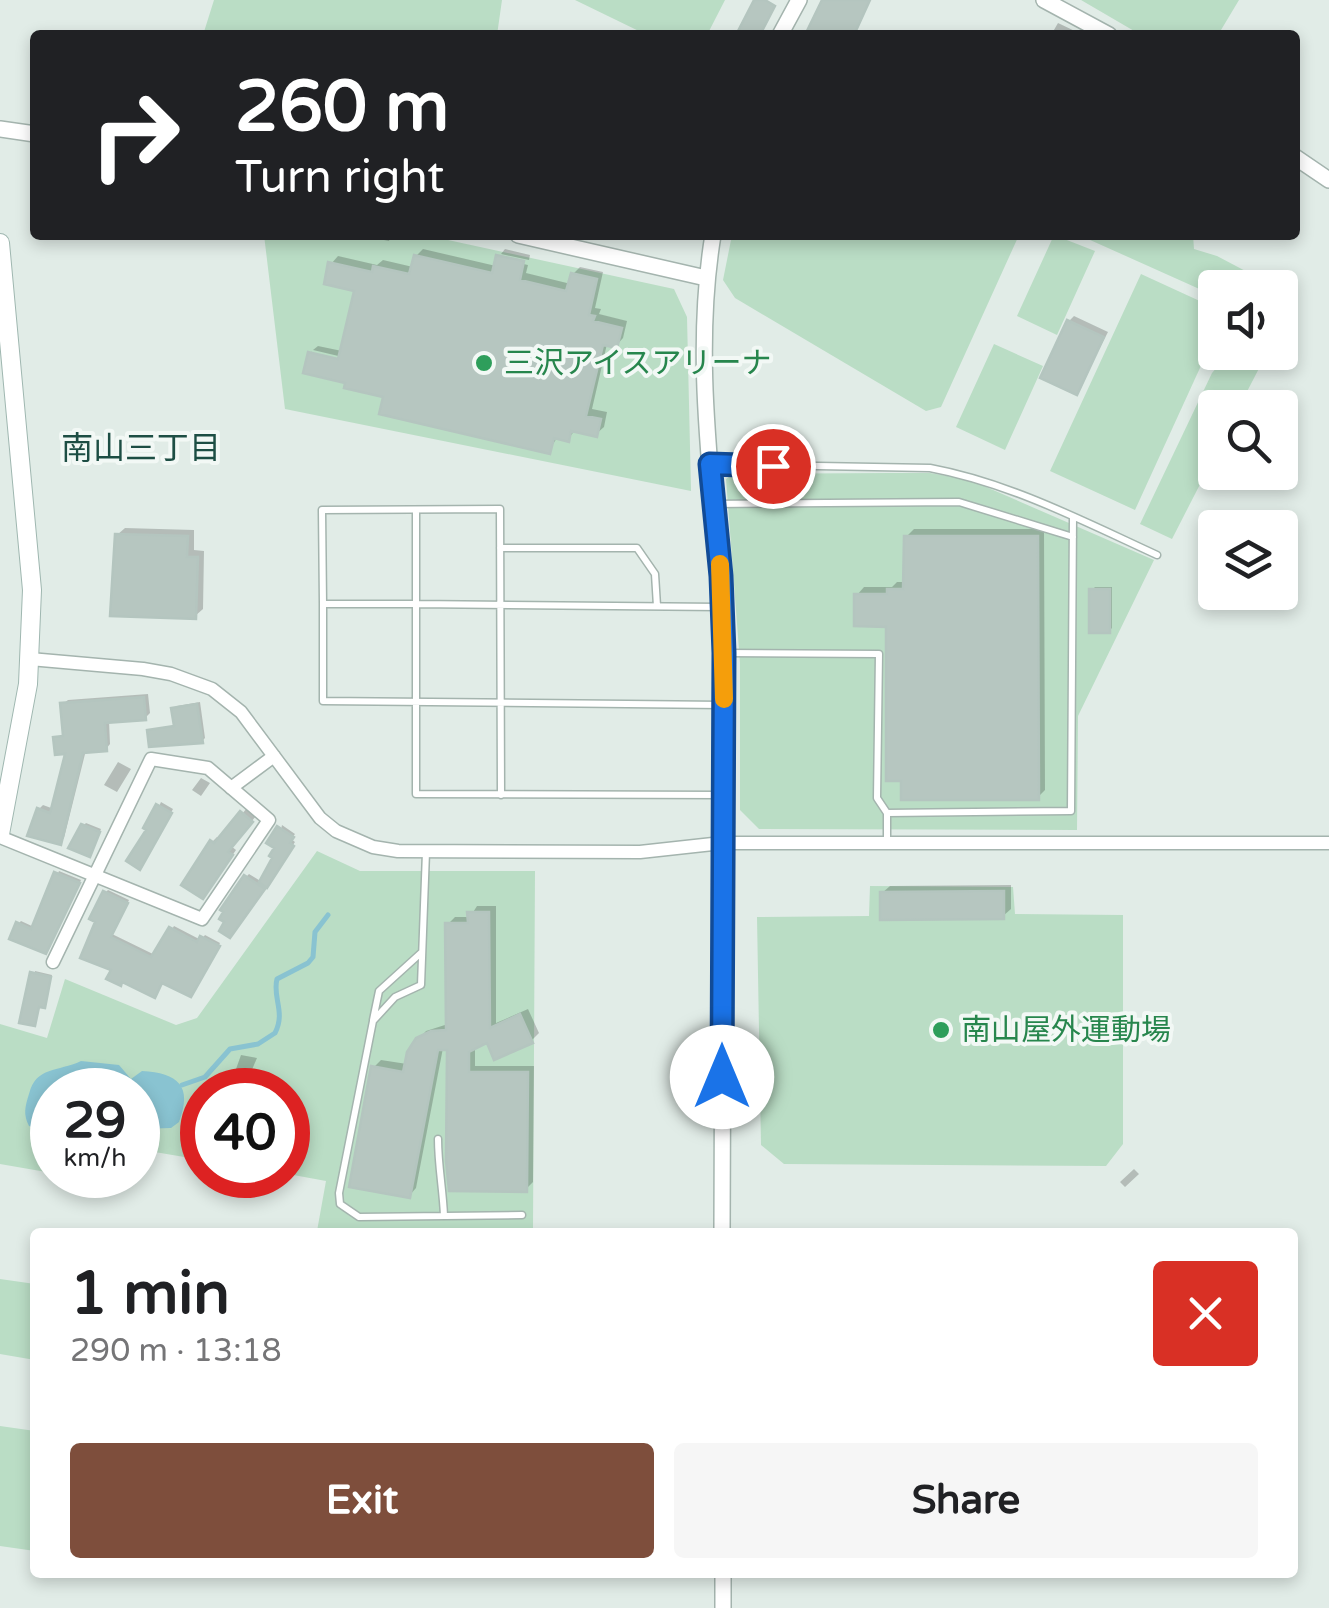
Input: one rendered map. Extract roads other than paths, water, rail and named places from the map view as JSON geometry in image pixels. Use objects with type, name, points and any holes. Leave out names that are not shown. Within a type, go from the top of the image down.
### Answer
[{"type":"main road","points":[[0,243],[6,352],[32,590],[30,660],[21,730],[0,836]]},
{"type":"street","points":[[783,30],[798,0]]},
{"type":"street","points":[[1044,0],[1099,30]]},
{"type":"street","points":[[0,130],[30,133]]},
{"type":"street","points":[[1300,160],[1329,180]]},
{"type":"street","points":[[557,240],[706,278]]},
{"type":"street","points":[[712,240],[706,278],[704,361],[724,653],[722,1228]]},
{"type":"street","points":[[30,660],[143,669],[193,680],[212,689],[241,712],[309,804],[336,832],[373,847],[426,851],[640,852],[722,843],[1329,843]]},
{"type":"street","points":[[230,788],[274,756]]},
{"type":"street","points":[[0,836],[96,873],[202,918],[269,820],[208,768],[151,758],[96,873],[52,962]]},
{"type":"street","points":[[723,1578],[723,1608]]},
{"type":"lane","points":[[710,464],[930,468],[987,481],[1157,555]]},
{"type":"lane","points":[[714,504],[959,502],[1073,537]]},
{"type":"lane","points":[[501,794],[500,702],[500,509],[322,510],[323,701],[416,701],[500,702],[724,705]]},
{"type":"lane","points":[[416,510],[416,794],[722,795]]},
{"type":"lane","points":[[887,813],[1071,812],[1073,517]]},
{"type":"lane","points":[[500,548],[637,548],[654,574],[657,606]]},
{"type":"lane","points":[[322,604],[722,607]]},
{"type":"lane","points":[[724,653],[879,654],[877,798],[887,813],[887,845]]},
{"type":"lane","points":[[372,1021],[395,997],[421,984],[426,851]]},
{"type":"lane","points":[[422,952],[379,991],[340,1204],[359,1217],[522,1216]]},
{"type":"lane","points":[[438,1139],[444,1216]]},
{"type":"water","points":[[81,1061],[122,1068],[59,1068]]},
{"type":"water","points":[[160,1074],[180,1086],[180,1119],[171,1128],[160,1128]]},
{"type":"water","points":[[30,1092],[30,1126],[26,1118]]},
{"type":"waterway","points":[[213,1068],[230,1049],[258,1044],[275,1033],[279,1018],[277,979],[313,957],[315,932],[328,915]]},
{"type":"place","name":"三沢アイスアリーナ","points":[[484,363]]},
{"type":"place","name":"南山屋外運動場","points":[[941,1030]]},
{"type":"district","name":"南山三丁目","points":[[141,448]]}]
